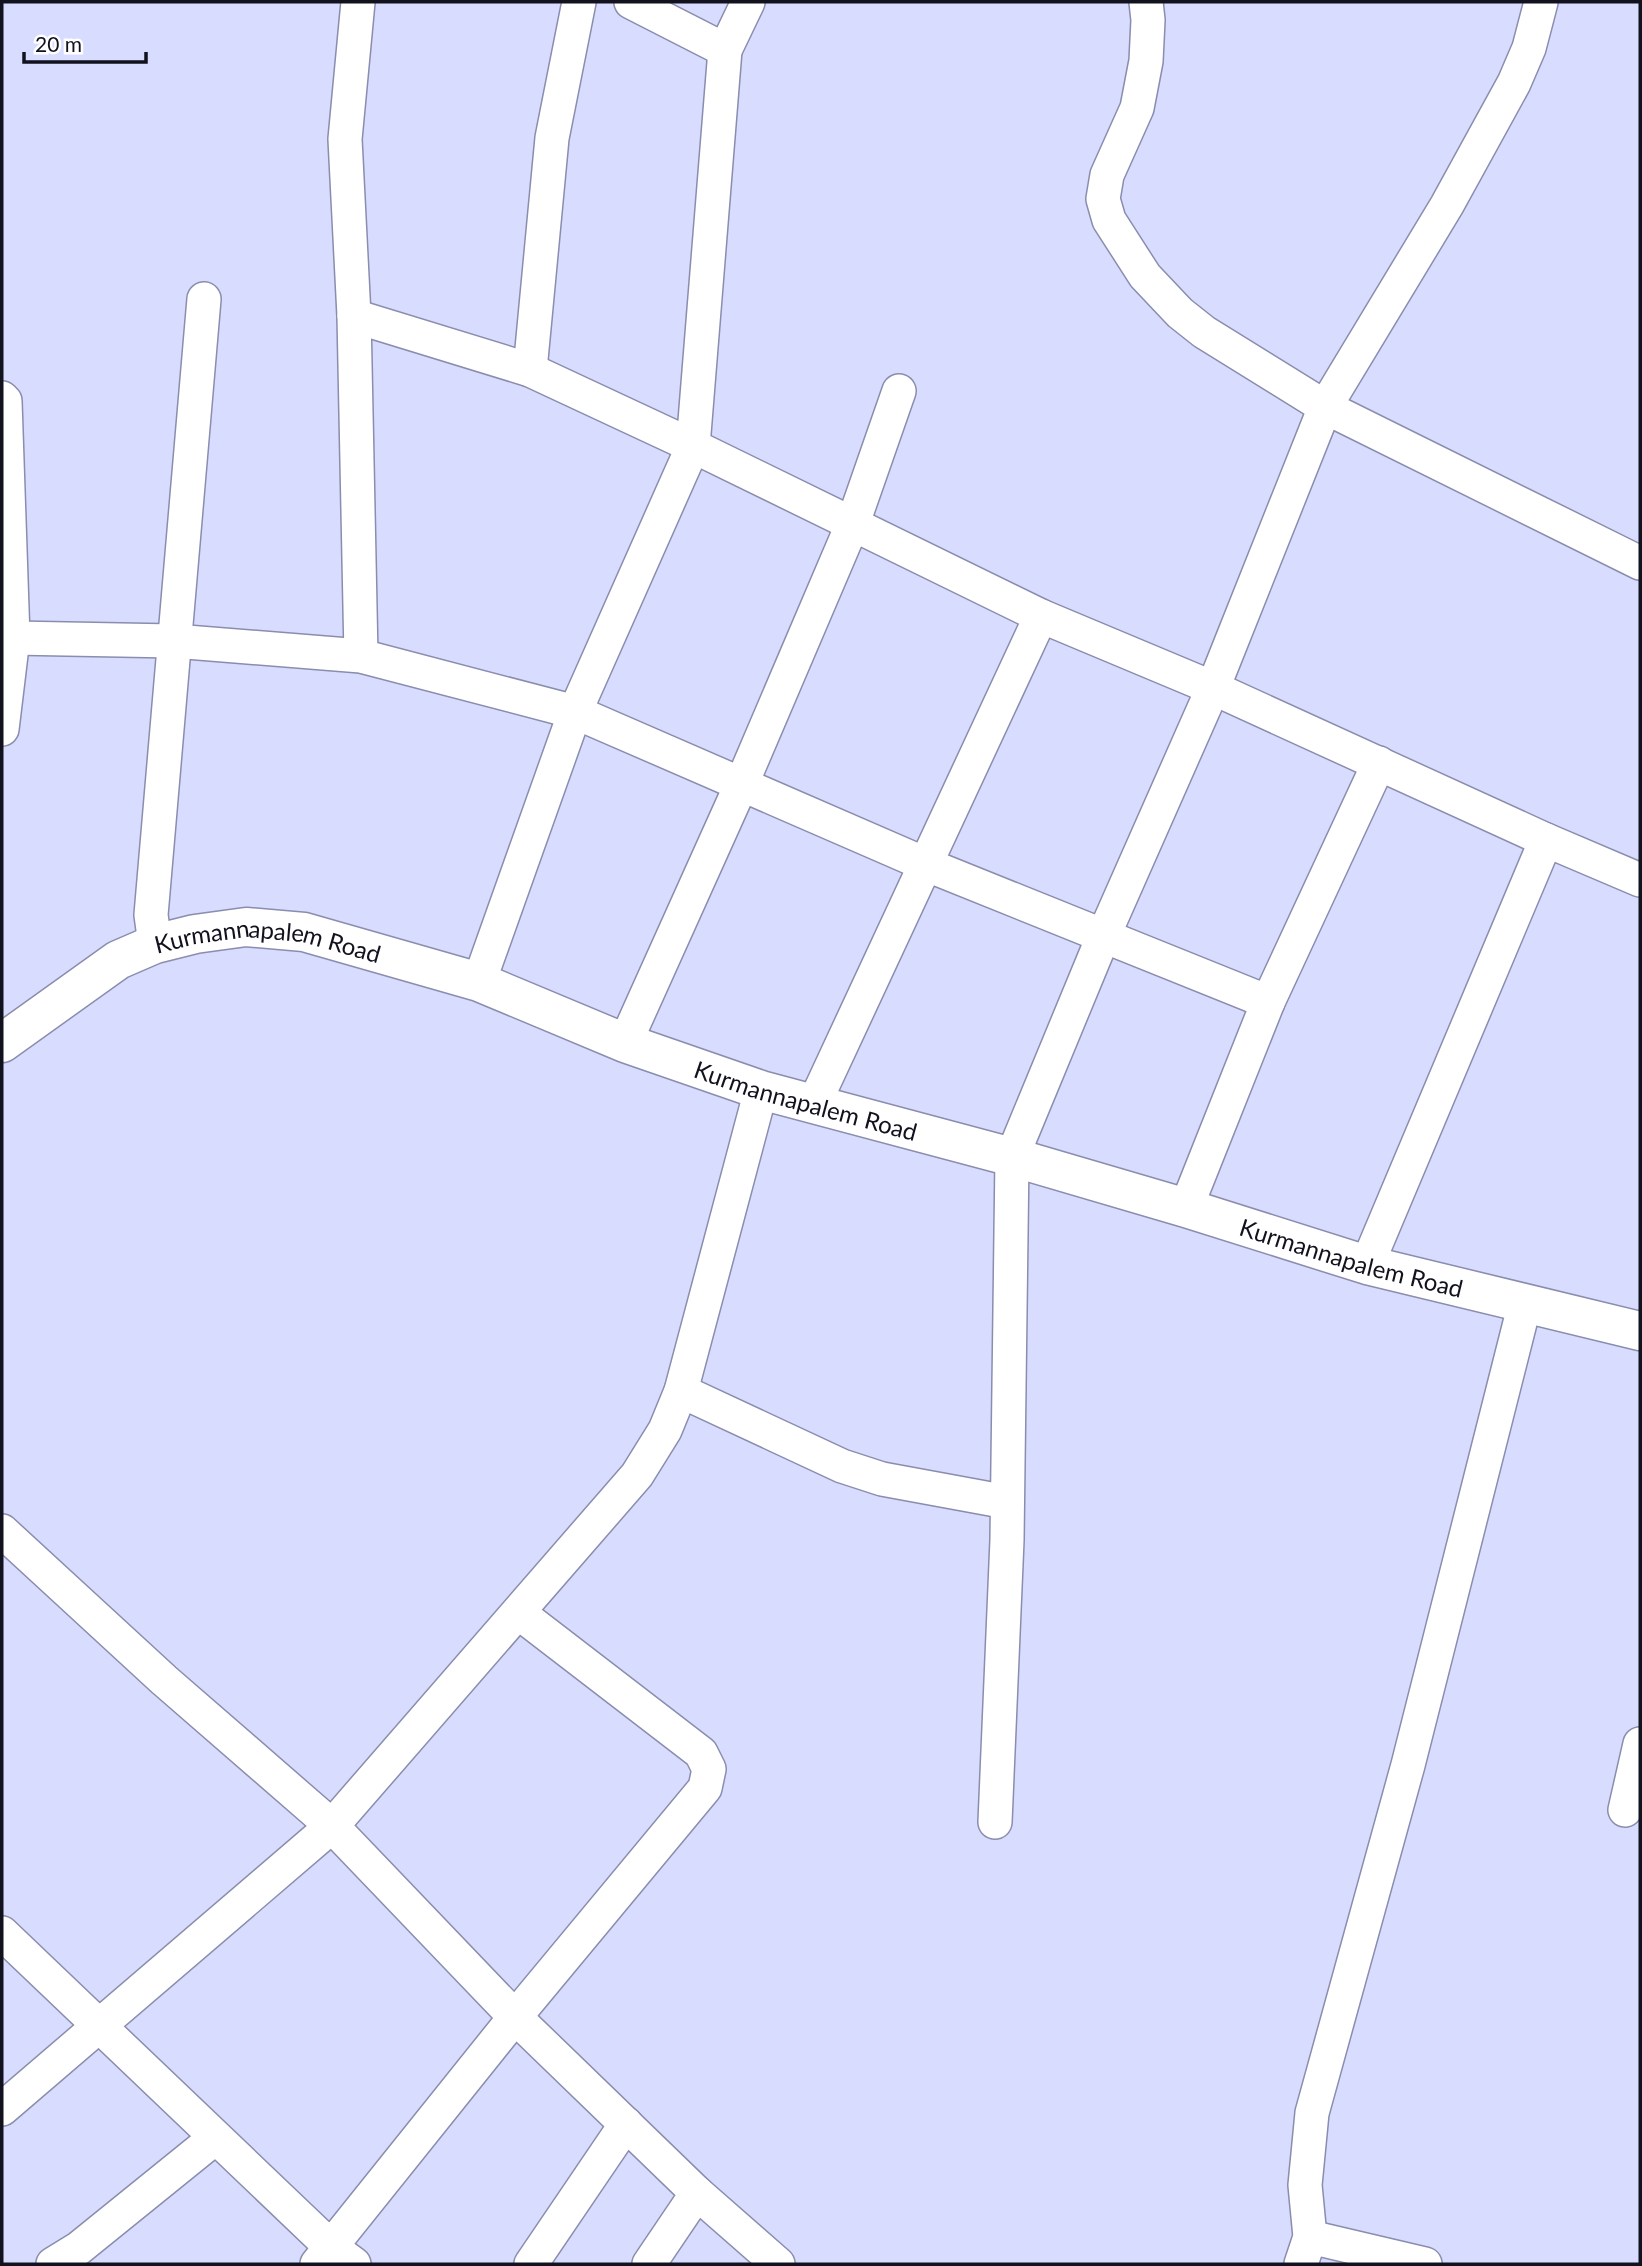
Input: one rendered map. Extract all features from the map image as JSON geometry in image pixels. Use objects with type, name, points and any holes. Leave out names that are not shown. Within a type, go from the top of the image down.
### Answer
[{"type":"main road","name":"Kurmannapalem Road","points":[[2,1043],[118,960],[155,944],[195,934],[246,928],[304,932],[479,982],[625,1043],[761,1090],[1012,1157],[1367,1265],[1640,1331]]},
{"type":"street","points":[[358,2],[345,139],[354,316],[361,656]]},
{"type":"street","points":[[530,370],[552,138],[579,2]]},
{"type":"street","points":[[631,2],[725,50]]},
{"type":"street","points":[[479,982],[575,712],[693,446],[725,50],[748,2]]},
{"type":"street","points":[[1146,2],[1146,61],[1137,108],[1107,175],[1103,199],[1109,220],[1145,276],[1180,313],[1204,331],[1325,407],[1640,563]]},
{"type":"street","points":[[995,1822],[1007,1502],[1012,1157],[1103,937],[1213,688],[1325,407],[1447,205],[1514,83],[1529,48],[1541,2]]},
{"type":"street","points":[[155,944],[151,915],[204,299]]},
{"type":"street","points":[[354,316],[530,370],[853,523],[1041,616],[1213,688],[1640,880]]},
{"type":"street","points":[[625,1043],[743,783],[853,523],[899,391]]},
{"type":"street","points":[[2,398],[5,401],[13,638],[2,729]]},
{"type":"street","points":[[814,1104],[1041,616]]},
{"type":"street","points":[[13,638],[174,641],[361,656],[575,712],[926,864],[1268,1002]]},
{"type":"street","points":[[1186,1208],[1268,1002],[1379,763]]},
{"type":"street","points":[[1367,1265],[1546,840]]},
{"type":"street","points":[[2,2109],[332,1826],[637,1475],[666,1430],[681,1391],[761,1090]]},
{"type":"street","points":[[1425,2264],[1305,2251],[1305,2185],[1312,2113],[1408,1765],[1525,1303]]},
{"type":"street","points":[[681,1391],[842,1466],[882,1479],[1007,1502]]},
{"type":"street","points":[[2,1531],[164,1681],[332,1826],[514,2017],[697,2193],[778,2264]]},
{"type":"street","points":[[2,1933],[215,2138],[334,2259],[514,2017],[705,1788],[709,1769],[701,1753],[519,1613]]},
{"type":"street","points":[[1625,1810],[1640,1744]]},
{"type":"street","points":[[531,2264],[626,2124]]},
{"type":"street","points":[[53,2264],[79,2248],[215,2138]]},
{"type":"street","points":[[649,2264],[697,2193]]}]
